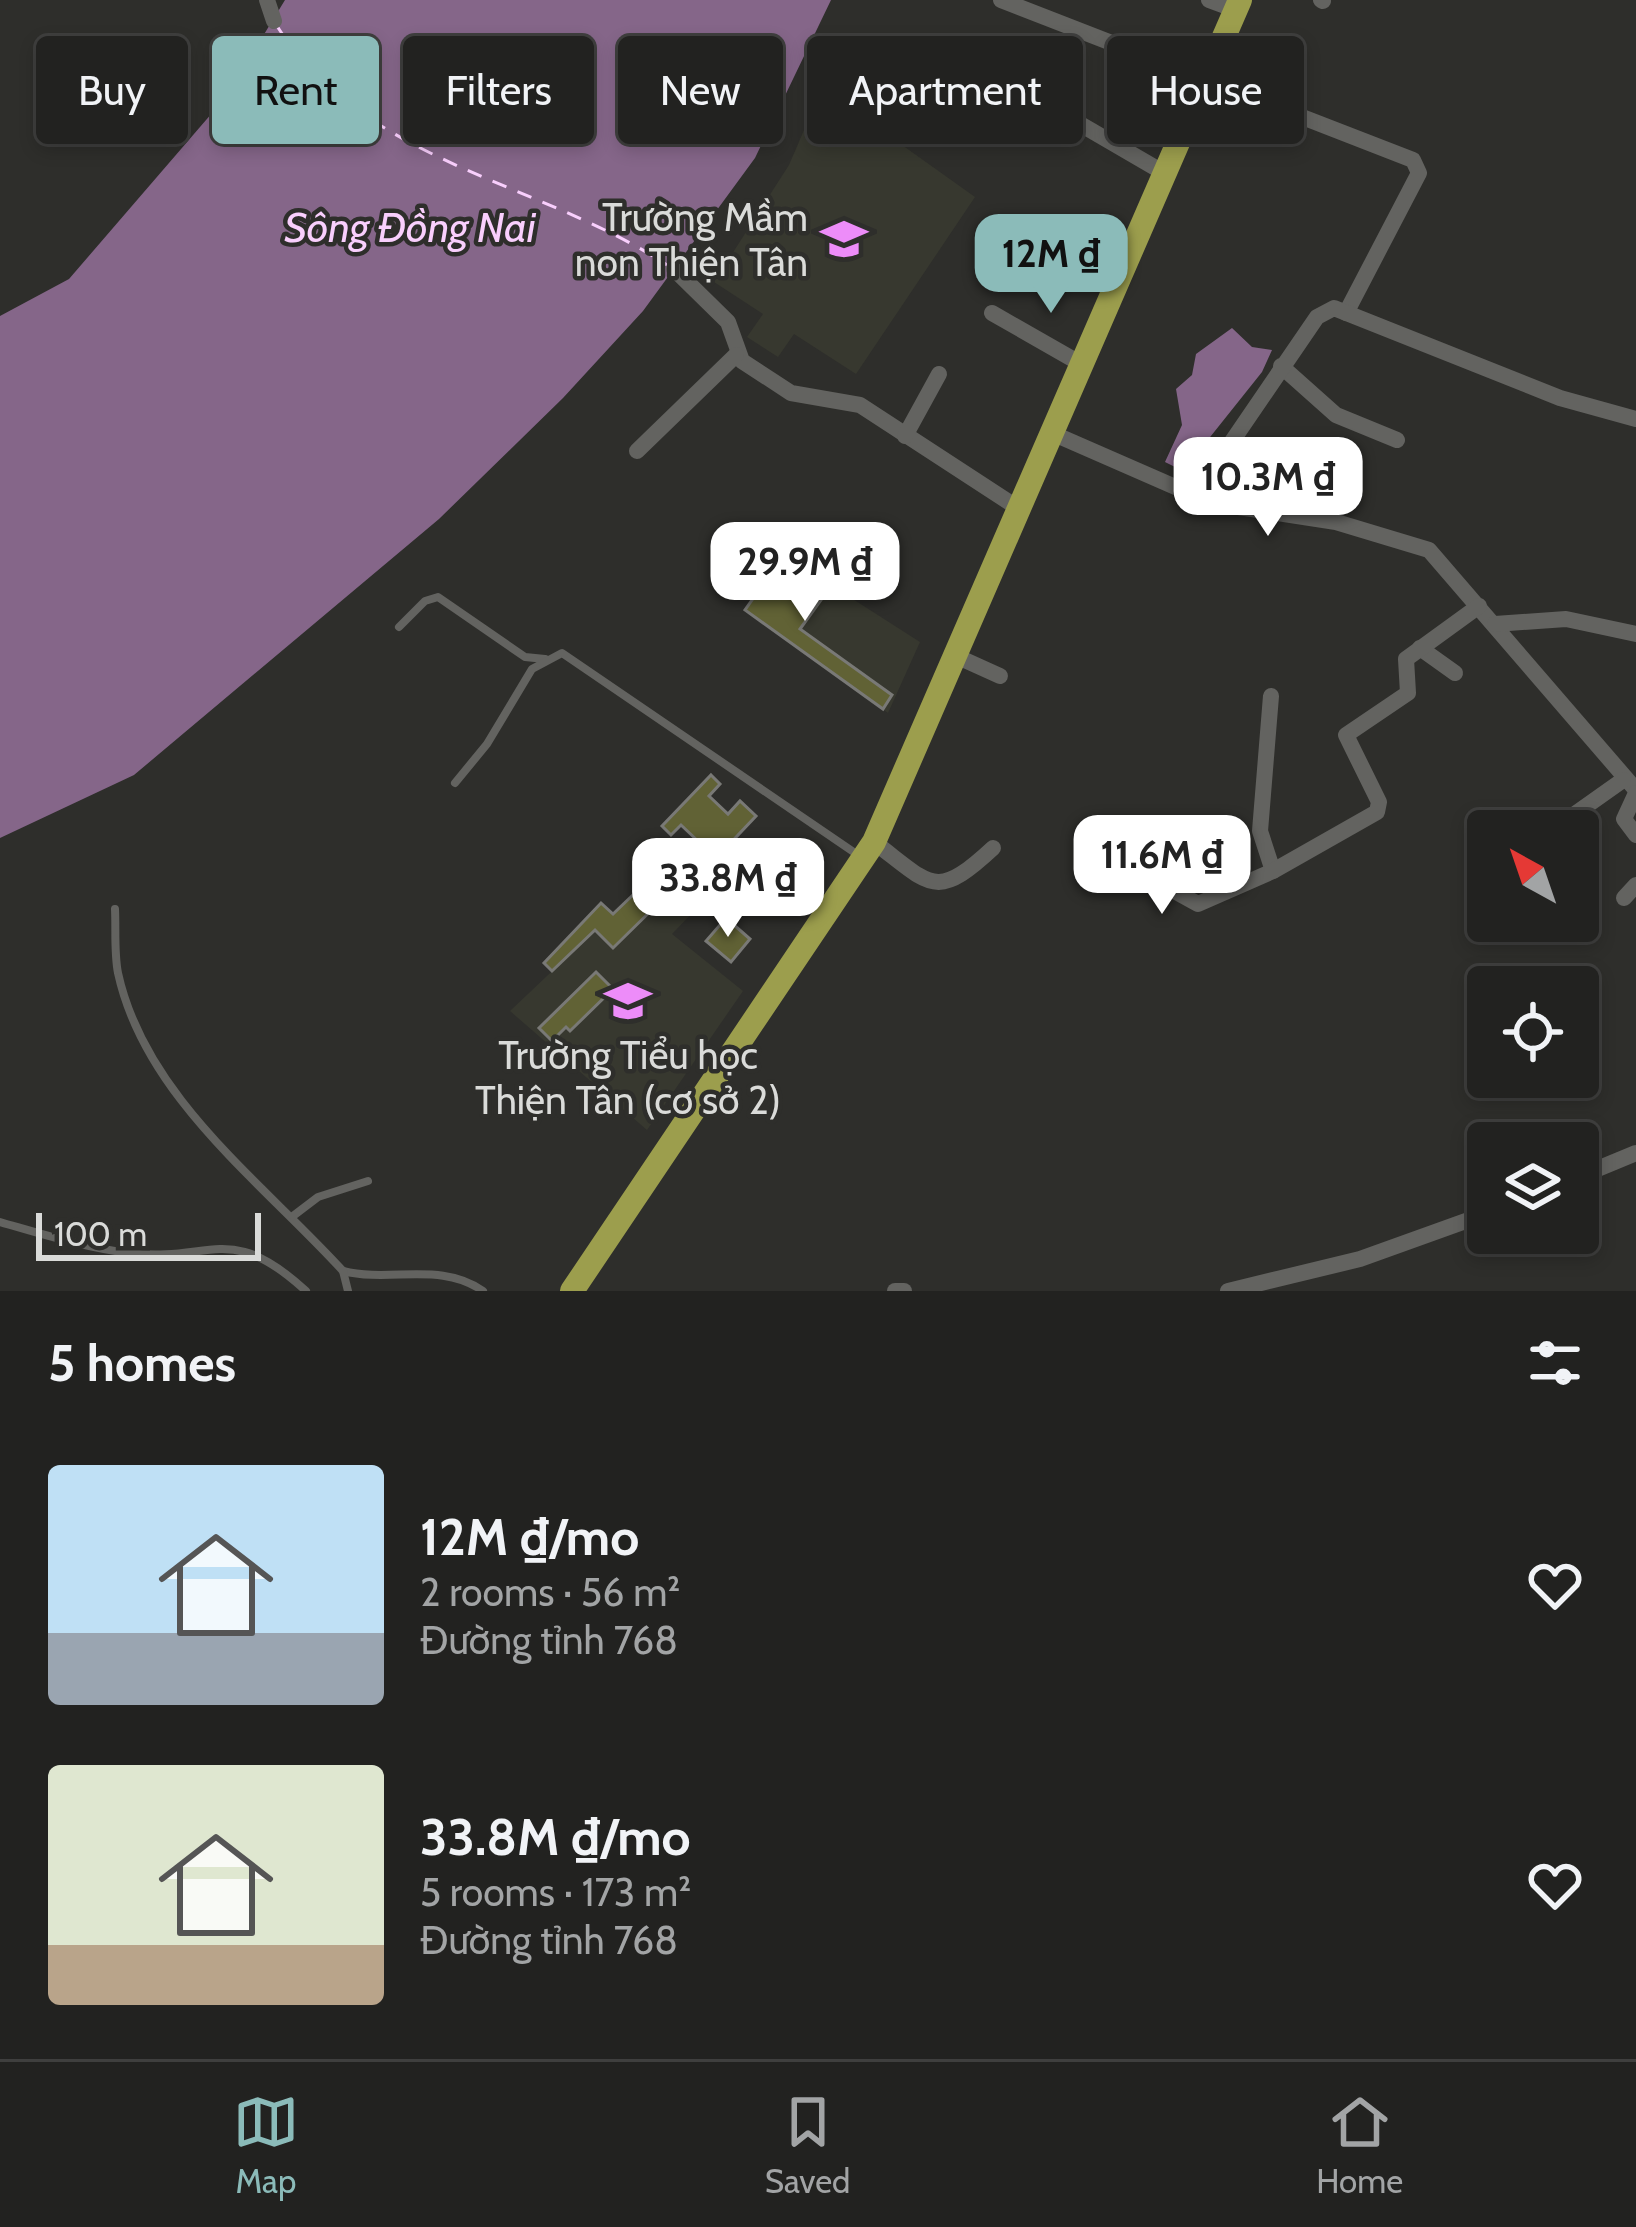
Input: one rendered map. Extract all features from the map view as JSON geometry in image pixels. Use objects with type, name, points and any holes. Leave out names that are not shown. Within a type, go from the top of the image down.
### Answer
[{"type":"main road","points":[[1225,36],[1238,5]]},
{"type":"main road","points":[[572,1291],[869,850],[958,657],[1179,144]]},
{"type":"street","points":[[267,0],[274,21]]},
{"type":"street","points":[[1001,0],[1107,42]]},
{"type":"street","points":[[1209,0],[1238,5]]},
{"type":"street","points":[[1304,118],[1413,160],[1418,166],[1419,173],[1346,313]]},
{"type":"street","points":[[1083,126],[1166,174]]},
{"type":"street","points":[[674,269],[728,322],[736,356],[790,393],[860,405],[1021,510]]},
{"type":"street","points":[[1194,497],[1281,366],[1324,311],[1334,308],[1560,398],[1636,419]]},
{"type":"street","points":[[992,313],[1083,365]]},
{"type":"street","points":[[637,452],[736,356]]},
{"type":"street","points":[[1281,366],[1336,415],[1397,440]]},
{"type":"street","points":[[905,436],[939,374]]},
{"type":"street","points":[[1054,434],[1194,497],[1336,522],[1415,543],[1442,561],[1632,788]]},
{"type":"street","points":[[1148,877],[1198,904],[1273,872],[1377,812],[1379,802],[1346,735],[1408,693],[1406,659],[1479,605]]},
{"type":"street","points":[[1495,624],[1565,619],[1636,634]]},
{"type":"street","points":[[1420,648],[1455,674]]},
{"type":"street","points":[[958,657],[1000,676]]},
{"type":"street","points":[[1271,695],[1260,831],[1273,872]]},
{"type":"street","points":[[1591,810],[1632,788]]},
{"type":"street","points":[[1632,788],[1624,819],[1636,835]]},
{"type":"street","points":[[869,850],[935,884],[951,883],[993,848]]},
{"type":"street","points":[[1599,1168],[1636,1153]]},
{"type":"street","points":[[1228,1291],[1360,1259],[1467,1221]]},
{"type":"street","points":[[895,1291],[904,1291]]},
{"type":"lane","points":[[398,627],[425,601],[438,597],[525,657],[562,653],[869,850]]},
{"type":"lane","points":[[455,783],[487,744],[532,669],[545,658]]},
{"type":"lane","points":[[115,909],[117,970],[133,1021],[210,1137],[343,1271],[348,1291]]},
{"type":"lane","points":[[293,1216],[318,1197],[368,1181]]},
{"type":"lane","points":[[0,1222],[133,1254],[232,1248],[274,1264],[306,1291]]},
{"type":"lane","points":[[343,1271],[363,1276],[452,1275],[483,1291]]},
{"type":"shaded area","name":"Trường Mầm non Thiện Tân","points":[[807,123],[807,144],[901,144],[975,197],[856,374],[794,334],[778,357],[747,337],[763,314],[714,282],[789,165]]},
{"type":"shaded area","points":[[784,555],[920,642],[888,713],[745,610]]},
{"type":"shaded area","name":"Trường Tiểu học Thiện Tân (cơ sở 2)","points":[[660,869],[698,907],[672,934],[743,991],[647,1130],[510,1011]]},
{"type":"water","name":"Sông Đồng Nai","points":[[285,0],[831,0],[814,36],[807,36],[807,50],[783,100],[783,36],[618,36],[618,144],[762,144],[643,311],[563,398],[439,519],[134,775],[0,838],[0,316],[69,279],[212,113],[212,144],[379,144],[379,36],[263,36]]},
{"type":"water","points":[[1232,328],[1252,347],[1272,350],[1262,372],[1183,471],[1165,462],[1182,425],[1176,389],[1192,375],[1196,354]]},
{"type":"building","points":[[784,555],[797,563],[793,569],[826,593],[800,629],[892,695],[883,709],[745,610]]},
{"type":"building","points":[[711,775],[720,784],[709,796],[728,814],[740,801],[756,816],[703,872],[688,857],[700,843],[681,825],[671,835],[662,826]]},
{"type":"building","points":[[660,869],[687,896],[676,906],[666,896],[613,948],[595,930],[552,971],[544,963],[601,903],[613,914]]},
{"type":"building","points":[[726,918],[750,939],[731,962],[706,941]]},
{"type":"building","points":[[596,972],[613,989],[570,1031],[566,1027],[552,1041],[539,1028]]},
{"type":"ferry route","points":[[277,26],[314,72],[357,110],[457,166],[617,236],[667,265]]},
{"type":"place","name":"Trường Mầm non Thiện Tân","points":[[844,239]]},
{"type":"place","name":"Trường Tiểu học Thiện Tân (cơ sở 2)","points":[[628,1001]]}]
